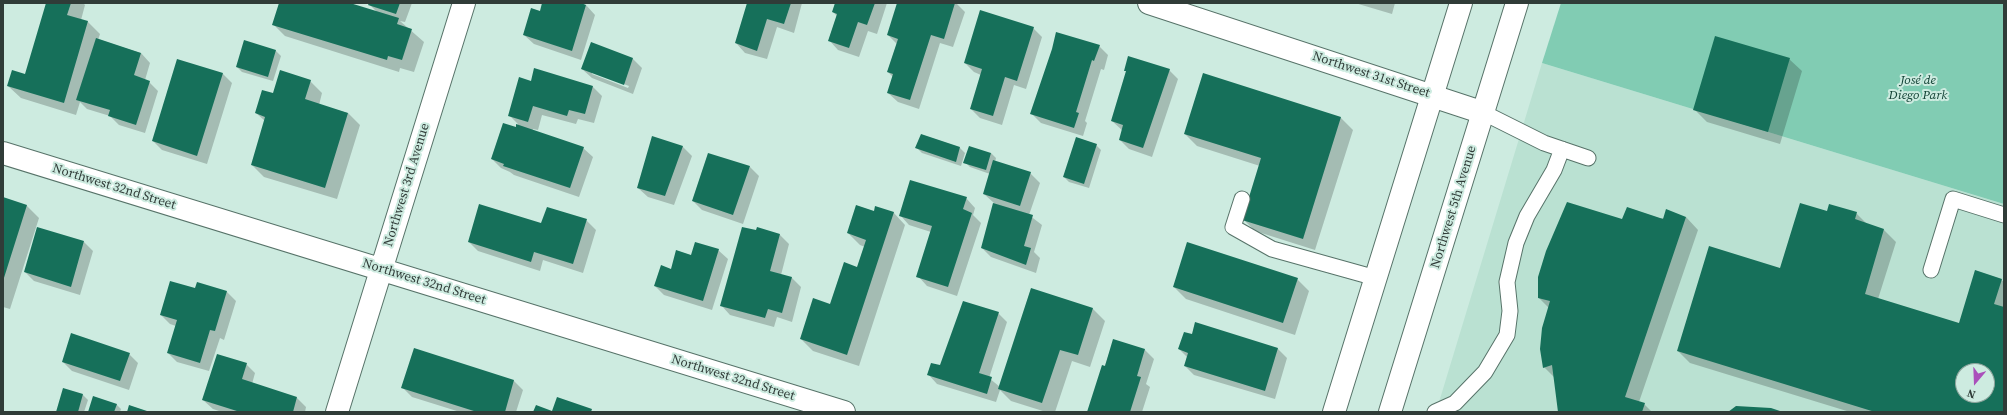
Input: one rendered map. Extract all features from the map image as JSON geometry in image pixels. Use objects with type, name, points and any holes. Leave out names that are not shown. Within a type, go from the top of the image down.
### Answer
[{"type":"street","name":"Northwest 3rd Avenue","points":[[337,412],[464,3]]},
{"type":"street","name":"Northwest 31st Street","points":[[1149,3],[1484,112]]},
{"type":"street","points":[[1334,412],[1461,3]]},
{"type":"street","name":"Northwest 5th Avenue","points":[[1390,412],[1518,3]]},
{"type":"street","name":"Northwest 32nd Street","points":[[3,153],[844,412]]},
{"type":"lane","name":"Northwest 31st Street","points":[[1484,112],[1544,143],[1588,158]]},
{"type":"lane","points":[[1436,412],[1455,403],[1485,372],[1507,335],[1510,311],[1507,282],[1516,243],[1527,216],[1554,170],[1562,149]]},
{"type":"lane","points":[[1242,199],[1233,227],[1272,249],[1376,278]]},
{"type":"lane","points":[[1931,270],[1953,199],[2004,215]]},
{"type":"shaded area","points":[[1542,63],[2004,204],[2004,412],[1436,412]]},
{"type":"green space","name":"José de Diego Park","points":[[1561,3],[2004,3],[2004,204],[1542,63]]},
{"type":"building","points":[[46,3],[71,3],[67,15],[88,21],[64,103],[7,86],[12,70],[25,74]]},
{"type":"building","points":[[279,3],[350,3],[399,18],[397,24],[412,29],[402,60],[388,56],[387,60],[272,25]]},
{"type":"building","points":[[369,3],[400,3],[396,14],[368,5]]},
{"type":"building","points":[[542,3],[581,3],[586,5],[572,51],[523,35],[531,8],[540,11]]},
{"type":"building","points":[[747,3],[791,3],[784,24],[767,19],[757,51],[735,43]]},
{"type":"building","points":[[835,3],[875,3],[867,25],[858,22],[849,48],[828,41],[837,14],[832,12]]},
{"type":"building","points":[[897,3],[955,3],[944,39],[931,35],[910,100],[887,93],[893,74],[887,72],[898,39],[887,35]]},
{"type":"building","points":[[980,10],[1034,27],[1017,81],[1005,77],[993,116],[970,109],[982,69],[964,63]]},
{"type":"building","points":[[1056,32],[1100,45],[1094,61],[1092,60],[1076,112],[1079,113],[1074,128],[1030,114],[1052,49]]},
{"type":"building","points":[[1715,36],[1790,58],[1768,132],[1693,110]]},
{"type":"building","points":[[96,38],[141,53],[134,75],[150,81],[136,125],[108,116],[110,110],[76,100]]},
{"type":"building","points":[[244,40],[276,50],[268,77],[236,67]]},
{"type":"building","points":[[591,42],[633,58],[624,85],[581,69]]},
{"type":"building","points":[[1128,56],[1170,69],[1143,148],[1119,140],[1123,125],[1111,121],[1126,71],[1124,71]]},
{"type":"building","points":[[177,59],[223,73],[197,156],[152,141]]},
{"type":"building","points":[[534,68],[593,86],[585,114],[569,110],[567,116],[533,106],[528,122],[508,116],[519,77],[531,81]]},
{"type":"building","points":[[280,70],[311,80],[305,99],[348,113],[325,188],[251,165],[265,117],[255,113],[262,90],[273,93]]},
{"type":"building","points":[[1203,73],[1341,117],[1303,239],[1242,220],[1261,158],[1184,134]]},
{"type":"building","points":[[503,123],[516,127],[516,124],[584,147],[570,188],[503,166],[504,164],[491,159]]},
{"type":"building","points":[[921,134],[960,147],[956,162],[915,148]]},
{"type":"building","points":[[652,136],[683,146],[665,196],[637,188]]},
{"type":"building","points":[[1076,137],[1097,144],[1084,184],[1063,177]]},
{"type":"building","points":[[969,146],[991,153],[986,170],[963,163]]},
{"type":"building","points":[[708,153],[750,166],[733,215],[692,201]]},
{"type":"building","points":[[993,160],[1031,172],[1020,206],[983,194]]},
{"type":"building","points":[[910,180],[967,197],[963,209],[972,213],[948,287],[916,277],[932,226],[899,216]]},
{"type":"building","points":[[3,197],[27,205],[3,281]]},
{"type":"building","points":[[1567,202],[1622,219],[1627,207],[1663,219],[1666,209],[1686,217],[1625,397],[1645,403],[1642,412],[1558,412],[1552,365],[1543,368],[1540,349],[1542,328],[1550,301],[1538,298],[1538,277],[1546,251]]},
{"type":"building","points":[[993,203],[1033,215],[1024,246],[1031,248],[1026,265],[981,248]]},
{"type":"building","points":[[1800,203],[1827,211],[1829,204],[1857,212],[1855,219],[1884,229],[1865,294],[1959,323],[1975,270],[2002,279],[1994,304],[2004,307],[2004,412],[1875,412],[1677,351],[1709,246],[1780,268]]},
{"type":"building","points":[[479,204],[541,223],[547,207],[587,219],[573,264],[534,252],[531,262],[468,242]]},
{"type":"building","points":[[856,205],[874,211],[875,206],[894,212],[847,355],[800,339],[813,298],[830,304],[844,262],[857,267],[866,240],[847,233]]},
{"type":"building","points":[[37,227],[84,241],[71,287],[24,272]]},
{"type":"building","points":[[742,227],[756,230],[757,227],[780,234],[770,271],[792,277],[782,313],[768,309],[765,318],[720,306]]},
{"type":"building","points":[[695,242],[719,249],[703,301],[654,286],[661,265],[671,269],[676,250],[691,255]]},
{"type":"building","points":[[1187,242],[1298,278],[1283,323],[1173,287]]},
{"type":"building","points":[[170,281],[195,288],[197,282],[227,291],[215,331],[210,330],[200,363],[167,353],[177,320],[160,315]]},
{"type":"building","points":[[1031,288],[1093,308],[1078,355],[1060,350],[1042,403],[998,389]]},
{"type":"building","points":[[963,301],[999,312],[979,373],[992,377],[987,394],[927,375],[931,363],[940,365]]},
{"type":"building","points":[[1195,322],[1278,348],[1265,391],[1184,366],[1188,353],[1178,349],[1184,332],[1192,334]]},
{"type":"building","points":[[71,333],[130,353],[120,381],[62,362]]},
{"type":"building","points":[[1113,339],[1145,349],[1137,376],[1141,377],[1130,412],[1087,412],[1102,365],[1105,366]]},
{"type":"building","points":[[414,348],[514,380],[505,412],[477,412],[401,388]]},
{"type":"building","points":[[217,354],[247,363],[242,379],[297,397],[293,412],[240,412],[202,400]]},
{"type":"building","points":[[63,388],[83,394],[78,412],[56,412]]},
{"type":"building","points":[[93,396],[117,404],[114,412],[88,412]]},
{"type":"building","points":[[557,397],[592,409],[591,412],[533,412],[536,405],[552,411]]},
{"type":"building","points":[[129,405],[150,412],[127,412]]},
{"type":"building","points":[[1736,406],[1771,408],[1783,412],[1728,412]]}]
